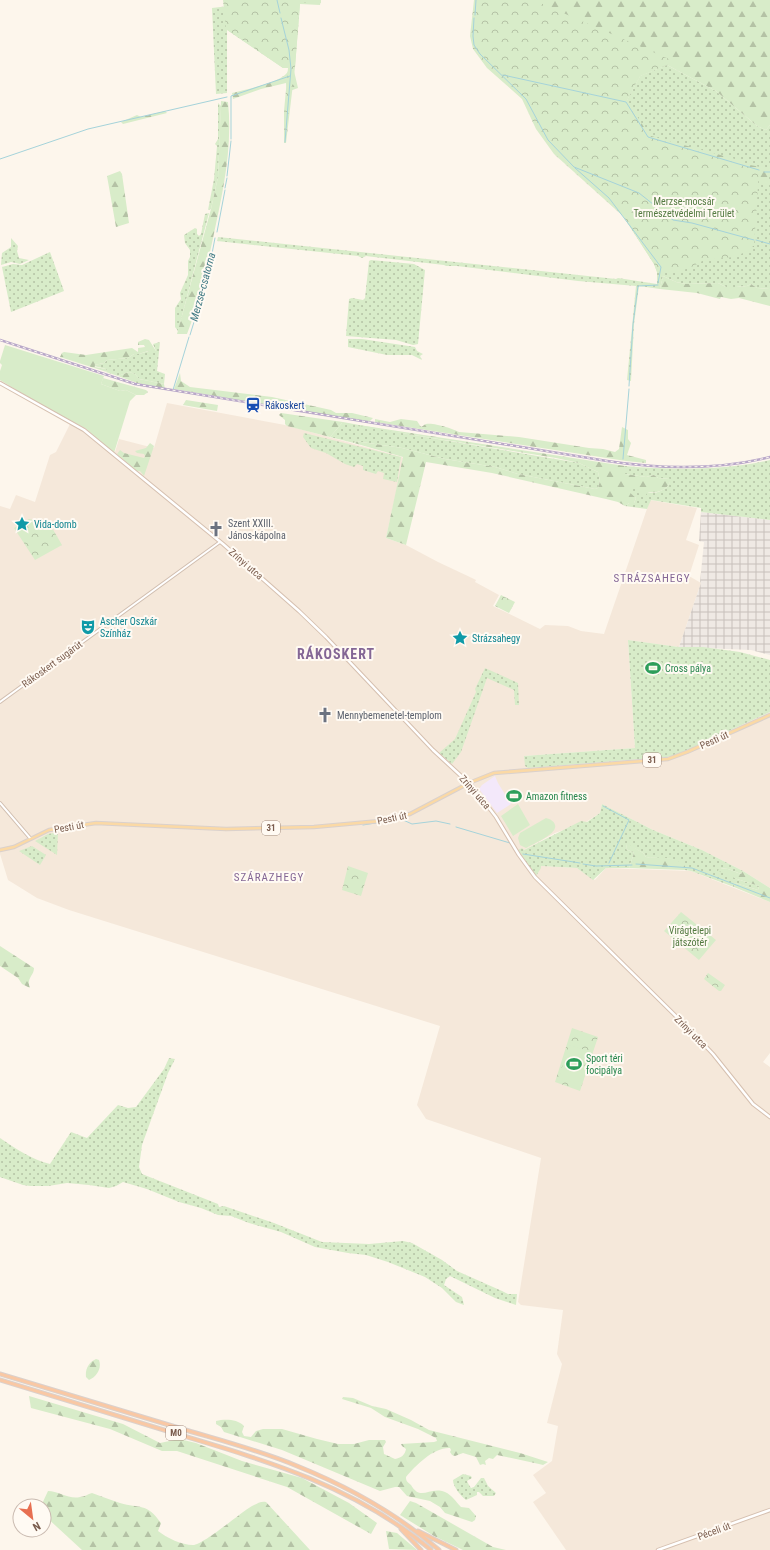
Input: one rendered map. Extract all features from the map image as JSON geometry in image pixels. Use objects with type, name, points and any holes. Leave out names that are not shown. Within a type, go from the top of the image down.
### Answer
[{"type":"highway","name":"M0","points":[[0,1374],[280,1459],[343,1486],[385,1510],[439,1550]]},
{"type":"highway","name":"M0","points":[[0,1380],[282,1466],[336,1489],[383,1515],[431,1550]]},
{"type":"highway","points":[[397,1524],[421,1550]]},
{"type":"highway","points":[[414,1530],[422,1532],[430,1538],[456,1550]]},
{"type":"main road","name":"Zrínyi utca","points":[[0,383],[80,426],[220,542],[317,628],[433,750],[469,783],[493,812],[519,855],[535,877],[695,1035],[713,1054],[753,1104],[770,1117]]},
{"type":"main road","name":"Pesti út","points":[[0,850],[14,847],[30,838],[55,829],[96,823],[226,829],[314,827],[400,818],[469,783],[499,772],[570,768],[668,759],[770,715]]},
{"type":"main road","name":"Péceli út","points":[[658,1550],[770,1510]]},
{"type":"street","name":"Rákoskert sugárút","points":[[0,702],[220,542]]},
{"type":"street","points":[[0,803],[30,838]]},
{"type":"shaded area","points":[[167,403],[285,425],[402,457],[386,538],[406,545],[476,580],[475,582],[499,595],[493,606],[540,629],[545,625],[568,626],[581,631],[604,634],[650,500],[697,508],[686,540],[699,545],[689,576],[701,583],[679,647],[628,640],[635,748],[524,756],[528,768],[667,757],[770,712],[770,888],[743,871],[702,850],[653,830],[602,804],[600,813],[586,822],[555,833],[524,850],[541,866],[577,868],[595,880],[606,868],[691,871],[770,902],[770,1053],[763,1062],[770,1067],[770,1550],[566,1550],[533,1502],[546,1493],[533,1475],[552,1461],[558,1426],[547,1423],[562,1364],[557,1354],[563,1310],[521,1305],[518,1302],[541,1158],[426,1119],[417,1105],[440,1026],[69,910],[37,898],[8,880],[0,854],[0,506],[10,509],[16,495],[35,502],[50,455],[56,452],[72,420],[85,428],[115,452],[119,439],[154,448]]},
{"type":"shaded area","points":[[701,512],[770,520],[770,655],[751,650],[679,647],[701,583],[704,542],[699,541]]},
{"type":"shaded area","points":[[495,776],[511,804],[497,813],[479,789],[482,785]]},
{"type":"green space","points":[[223,0],[321,0],[321,3],[300,3],[295,67],[286,143],[284,143],[284,111],[288,68],[283,68],[226,29]]},
{"type":"green space","points":[[229,0],[321,0],[320,5],[300,4],[295,67],[283,68],[227,30],[227,93],[216,94],[212,8],[229,6]]},
{"type":"green space","name":"Merzse-mocsár Természetvédelmi Terület","points":[[474,0],[536,0],[669,59],[667,65],[640,76],[626,102],[648,137],[759,170],[754,247],[734,257],[704,260],[690,268],[675,272],[657,272],[654,264],[623,216],[554,154],[536,129],[522,99],[487,68],[473,49],[470,36]]},
{"type":"green space","points":[[529,0],[770,0],[770,125],[766,130],[757,126],[716,91],[667,65],[640,76],[627,100],[651,136],[735,159],[745,164],[770,169],[770,177],[767,177],[769,181],[765,185],[761,182],[757,172],[646,138]]},
{"type":"green space","points":[[667,65],[716,91],[757,126],[766,130],[770,125],[770,289],[757,288],[751,284],[747,286],[726,287],[718,283],[686,284],[676,282],[663,276],[660,289],[639,286],[634,324],[631,381],[627,380],[636,286],[578,281],[366,256],[362,258],[358,256],[217,241],[218,237],[618,278],[657,284],[657,272],[654,264],[623,216],[557,153],[626,102],[640,76]]},
{"type":"green space","points":[[288,71],[294,71],[298,88],[287,92],[286,83],[261,89],[233,99],[232,93],[272,82],[285,75]]},
{"type":"green space","points":[[221,101],[228,102],[229,120],[228,155],[223,190],[207,266],[195,311],[187,334],[177,334],[211,209],[218,177]]},
{"type":"green space","points":[[218,103],[221,106],[218,177],[211,209],[208,210],[214,179],[217,146],[215,144],[218,139]]},
{"type":"green space","points":[[165,111],[167,113],[123,124],[121,122],[137,115],[141,117]]},
{"type":"green space","points":[[120,171],[122,174],[129,223],[116,227],[107,176]]},
{"type":"green space","points":[[209,213],[178,331],[175,327],[175,308],[181,299],[180,293],[188,275],[188,261],[190,257],[190,250],[185,243],[184,235],[195,228],[197,229],[197,234],[199,236],[201,234],[205,214]]},
{"type":"green space","points":[[11,238],[18,246],[17,251],[19,258],[29,260],[20,264],[11,262],[1,265],[2,253],[11,247]]},
{"type":"green space","points":[[50,252],[64,291],[11,312],[2,267],[13,264],[22,265]]},
{"type":"green space","points":[[369,261],[414,264],[425,270],[418,344],[413,345],[396,340],[346,336],[349,299],[352,298],[363,300],[365,298]]},
{"type":"green space","points":[[663,276],[676,282],[686,284],[718,283],[726,287],[736,287],[751,284],[757,288],[770,289],[770,306],[739,298],[731,299],[721,297],[720,299],[697,293],[660,289]]},
{"type":"green space","points":[[145,339],[149,340],[156,351],[152,353],[148,351],[134,354],[128,358],[107,360],[104,363],[94,365],[95,367],[106,369],[107,372],[60,357],[64,352],[86,355],[132,348],[138,352],[138,348],[145,347],[144,345],[138,345],[138,342]]},
{"type":"green space","points":[[348,339],[362,339],[415,347],[417,351],[423,354],[420,356],[422,360],[412,355],[387,355],[348,347]]},
{"type":"green space","points":[[160,342],[157,371],[165,374],[164,384],[139,379],[135,374],[129,372],[118,376],[106,372],[106,369],[94,366],[104,363],[107,360],[128,358],[134,354],[156,351],[153,344]]},
{"type":"green space","points":[[5,345],[104,376],[101,384],[120,391],[126,390],[136,395],[130,401],[114,453],[85,428],[38,403],[0,380],[2,365],[0,361]]},
{"type":"green space","points":[[129,372],[135,374],[139,379],[164,384],[165,389],[137,383],[118,376]]},
{"type":"green space","points":[[180,373],[181,381],[190,387],[272,397],[331,410],[336,413],[352,413],[373,418],[369,422],[174,389]]},
{"type":"green space","points":[[103,378],[146,390],[148,392],[144,395],[136,395],[126,390],[120,391],[101,384]]},
{"type":"green space","points":[[186,400],[218,405],[217,411],[183,405]]},
{"type":"green space","points":[[281,413],[343,422],[330,437],[287,426],[285,424],[285,420],[279,415]]},
{"type":"green space","points":[[375,419],[390,422],[401,419],[417,421],[421,427],[426,424],[433,424],[459,432],[519,437],[615,452],[619,449],[622,427],[628,430],[628,439],[631,443],[627,455],[646,460],[646,463],[375,422]]},
{"type":"green space","points":[[343,422],[579,463],[598,472],[600,481],[598,488],[595,489],[518,474],[495,467],[445,459],[402,448],[355,441],[354,443],[330,437]]},
{"type":"green space","points":[[358,426],[625,466],[625,474],[646,477],[654,475],[658,478],[671,479],[668,486],[662,490],[648,492],[645,496],[640,495],[637,491],[638,487],[628,487],[628,491],[636,498],[634,503],[629,503],[625,506],[618,502],[606,499],[492,473],[426,462],[406,545],[386,538],[403,457],[354,443],[355,441],[402,448],[445,459],[495,467],[518,474],[595,489],[598,488],[600,481],[598,472],[579,463],[556,458]]},
{"type":"green space","points":[[304,433],[401,457],[397,482],[383,479],[384,473],[378,471],[376,474],[363,470],[363,466],[357,464],[354,467],[345,464],[326,453],[311,448],[303,437]]},
{"type":"green space","points":[[150,443],[154,446],[144,476],[140,471],[137,471],[117,454],[120,450],[124,453],[144,458],[144,454],[137,453],[135,451],[146,448]]},
{"type":"green space","points":[[770,460],[770,520],[701,512],[701,508],[651,500],[647,509],[625,506],[629,503],[634,503],[636,498],[627,491],[628,487],[637,487],[650,493],[655,493],[667,487],[670,479],[658,478],[654,475],[646,477],[625,474],[625,466],[698,469],[752,464]]},
{"type":"green space","points":[[29,519],[38,521],[47,519],[62,545],[35,560],[14,528]]},
{"type":"green space","points":[[501,595],[515,602],[509,613],[495,606]]},
{"type":"green space","points":[[628,640],[679,647],[703,647],[740,652],[770,660],[770,712],[676,755],[667,757],[528,768],[525,766],[524,756],[635,748]]},
{"type":"green space","name":"Cross pálya","points":[[662,662],[661,672],[646,675],[644,664]]},
{"type":"green space","points":[[485,668],[518,683],[519,705],[515,705],[514,690],[487,678],[461,752],[452,764],[439,753],[455,739]]},
{"type":"green space","points":[[518,804],[530,825],[513,836],[501,816]]},
{"type":"green space","points":[[602,804],[653,830],[702,850],[743,871],[741,874],[728,869],[720,868],[737,879],[759,886],[758,890],[735,883],[734,887],[685,870],[685,866],[672,859],[646,857],[643,853],[627,844],[626,849],[634,853],[629,868],[606,868],[593,880],[577,868],[541,866],[536,876],[518,850],[522,848],[524,850],[581,821],[587,822],[600,813]]},
{"type":"green space","points":[[546,818],[552,820],[555,825],[553,832],[526,848],[520,845],[518,838],[520,833]]},
{"type":"green space","points":[[58,832],[57,855],[35,841],[48,834]]},
{"type":"green space","points":[[627,843],[643,853],[646,857],[667,858],[682,863],[685,866],[685,870],[629,868],[634,853],[626,849]]},
{"type":"green space","points":[[32,846],[46,855],[40,865],[19,851]]},
{"type":"green space","points":[[348,866],[368,873],[361,896],[342,890]]},
{"type":"green space","points":[[719,868],[728,869],[741,874],[743,871],[770,888],[770,902],[734,887],[735,883],[758,890],[759,886],[718,871]]},
{"type":"green space","name":"Virágtelepi játszótér","points":[[681,912],[716,940],[699,960],[664,931]]},
{"type":"green space","points":[[0,946],[34,968],[29,982],[30,988],[22,984],[18,978],[0,966]]},
{"type":"green space","points":[[708,973],[725,985],[721,991],[704,979]]},
{"type":"green space","points":[[572,1028],[598,1037],[580,1091],[555,1082]]},
{"type":"green space","name":"Sport téri focipálya","points":[[569,1045],[589,1051],[578,1084],[559,1077]]},
{"type":"green space","points":[[169,1058],[175,1059],[168,1073],[142,1145],[139,1167],[142,1174],[218,1204],[219,1207],[224,1206],[274,1223],[322,1242],[369,1244],[403,1241],[412,1243],[442,1260],[457,1271],[508,1294],[517,1294],[516,1305],[495,1298],[450,1276],[446,1279],[444,1285],[462,1297],[464,1305],[456,1302],[442,1288],[425,1277],[388,1262],[366,1255],[315,1247],[281,1232],[231,1216],[218,1215],[201,1208],[179,1202],[147,1189],[123,1182],[109,1188],[67,1183],[48,1186],[30,1186],[0,1177],[0,1138],[18,1150],[50,1164],[71,1132],[87,1138],[118,1105],[128,1108],[136,1107],[164,1069]]},
{"type":"green space","points":[[96,1359],[99,1360],[100,1363],[98,1372],[89,1380],[86,1377],[87,1369],[89,1364]]},
{"type":"green space","points":[[29,1396],[123,1424],[160,1443],[179,1439],[196,1443],[242,1461],[302,1478],[349,1503],[377,1523],[371,1534],[287,1487],[177,1451],[162,1451],[110,1429],[31,1408]]},
{"type":"green space","points":[[343,1397],[353,1398],[372,1406],[386,1409],[429,1430],[520,1453],[548,1462],[543,1465],[497,1455],[493,1459],[489,1458],[485,1461],[486,1465],[480,1465],[476,1457],[463,1453],[455,1456],[450,1452],[450,1448],[444,1448],[426,1458],[406,1477],[407,1482],[418,1492],[445,1492],[461,1507],[469,1508],[476,1516],[475,1520],[472,1522],[445,1513],[440,1507],[430,1501],[407,1496],[399,1487],[380,1491],[282,1450],[224,1432],[221,1427],[216,1424],[216,1421],[223,1420],[238,1422],[244,1426],[242,1432],[244,1436],[251,1437],[256,1431],[263,1429],[282,1429],[338,1444],[354,1444],[369,1440],[385,1440],[386,1442],[383,1447],[384,1454],[395,1459],[399,1458],[405,1453],[406,1449],[401,1444],[437,1441],[436,1438],[418,1429],[385,1417],[371,1408],[342,1399]]},
{"type":"green space","points":[[463,1474],[471,1476],[472,1478],[467,1481],[471,1488],[474,1487],[481,1478],[484,1478],[488,1486],[496,1493],[494,1496],[483,1496],[477,1492],[477,1495],[466,1500],[453,1483],[453,1480]]},
{"type":"green space","points":[[48,1491],[76,1498],[92,1493],[127,1505],[142,1507],[156,1516],[161,1523],[158,1531],[175,1541],[193,1545],[198,1544],[213,1535],[252,1506],[260,1502],[266,1502],[310,1550],[82,1550],[52,1522],[52,1498],[45,1498]]},
{"type":"green space","points":[[410,1501],[493,1547],[506,1550],[463,1550],[434,1536],[400,1515]]},
{"type":"green space","points":[[386,1531],[397,1533],[417,1550],[389,1549]]},
{"type":"waterway","points":[[277,0],[280,13]]},
{"type":"waterway","points":[[475,15],[476,0]]},
{"type":"waterway","points":[[281,18],[289,50],[291,69],[285,142]]},
{"type":"waterway","points":[[474,18],[474,45],[480,54],[526,99],[548,140],[574,167],[639,193],[673,220],[692,223],[754,240]]},
{"type":"waterway","points":[[503,75],[626,102],[648,137],[759,170]]},
{"type":"waterway","points":[[231,139],[231,96],[290,76]]},
{"type":"waterway","points":[[0,159],[88,129],[227,97]]},
{"type":"waterway","name":"Merzse-csatorna","points":[[227,176],[231,141]]},
{"type":"waterway","points":[[575,168],[609,198],[661,267],[658,283]]},
{"type":"waterway","points":[[764,172],[770,172]]},
{"type":"waterway","name":"Merzse-csatorna","points":[[225,188],[227,178]]},
{"type":"waterway","name":"Merzse-csatorna","points":[[217,232],[225,190]]},
{"type":"waterway","name":"Merzse-csatorna","points":[[190,335],[207,280],[215,238]]},
{"type":"waterway","points":[[756,240],[770,244]]},
{"type":"waterway","points":[[629,386],[633,324],[638,286],[658,285]]},
{"type":"waterway","name":"Merzse-csatorna","points":[[179,391],[173,390],[189,337]]},
{"type":"waterway","points":[[623,459],[629,389]]},
{"type":"waterway","points":[[603,806],[629,820],[609,863]]},
{"type":"waterway","points":[[363,825],[401,819],[412,824],[436,821],[450,824]]},
{"type":"waterway","points":[[456,827],[510,843],[516,852]]},
{"type":"waterway","points":[[523,854],[580,863]]},
{"type":"waterway","points":[[583,864],[596,866],[632,865]]},
{"type":"waterway","points":[[636,864],[692,868],[770,898]]},
{"type":"railway","points":[[0,340],[135,384],[607,461],[648,466],[689,467],[730,464],[770,457]]},
{"type":"place","name":"Rákoskert","points":[[253,405]]},
{"type":"place","name":"Vida-domb","points":[[22,524]]},
{"type":"place","name":"Szent XXIII. János-kápolna","points":[[216,529]]},
{"type":"place","name":"Ascher Oszkár Színház","points":[[88,627]]},
{"type":"place","name":"Strázsahegy","points":[[460,638]]},
{"type":"place","name":"Cross pálya","points":[[653,668]]},
{"type":"place","name":"Mennybemenetel-templom","points":[[325,715]]},
{"type":"place","name":"Amazon fitness","points":[[514,796]]},
{"type":"place","name":"Sport téri focipálya","points":[[574,1064]]},
{"type":"district","name":"STRÁZSAHEGY","points":[[652,578]]},
{"type":"district","name":"RÁKOSKERT","points":[[336,654]]},
{"type":"district","name":"SZÁRAZHEGY","points":[[269,877]]}]
